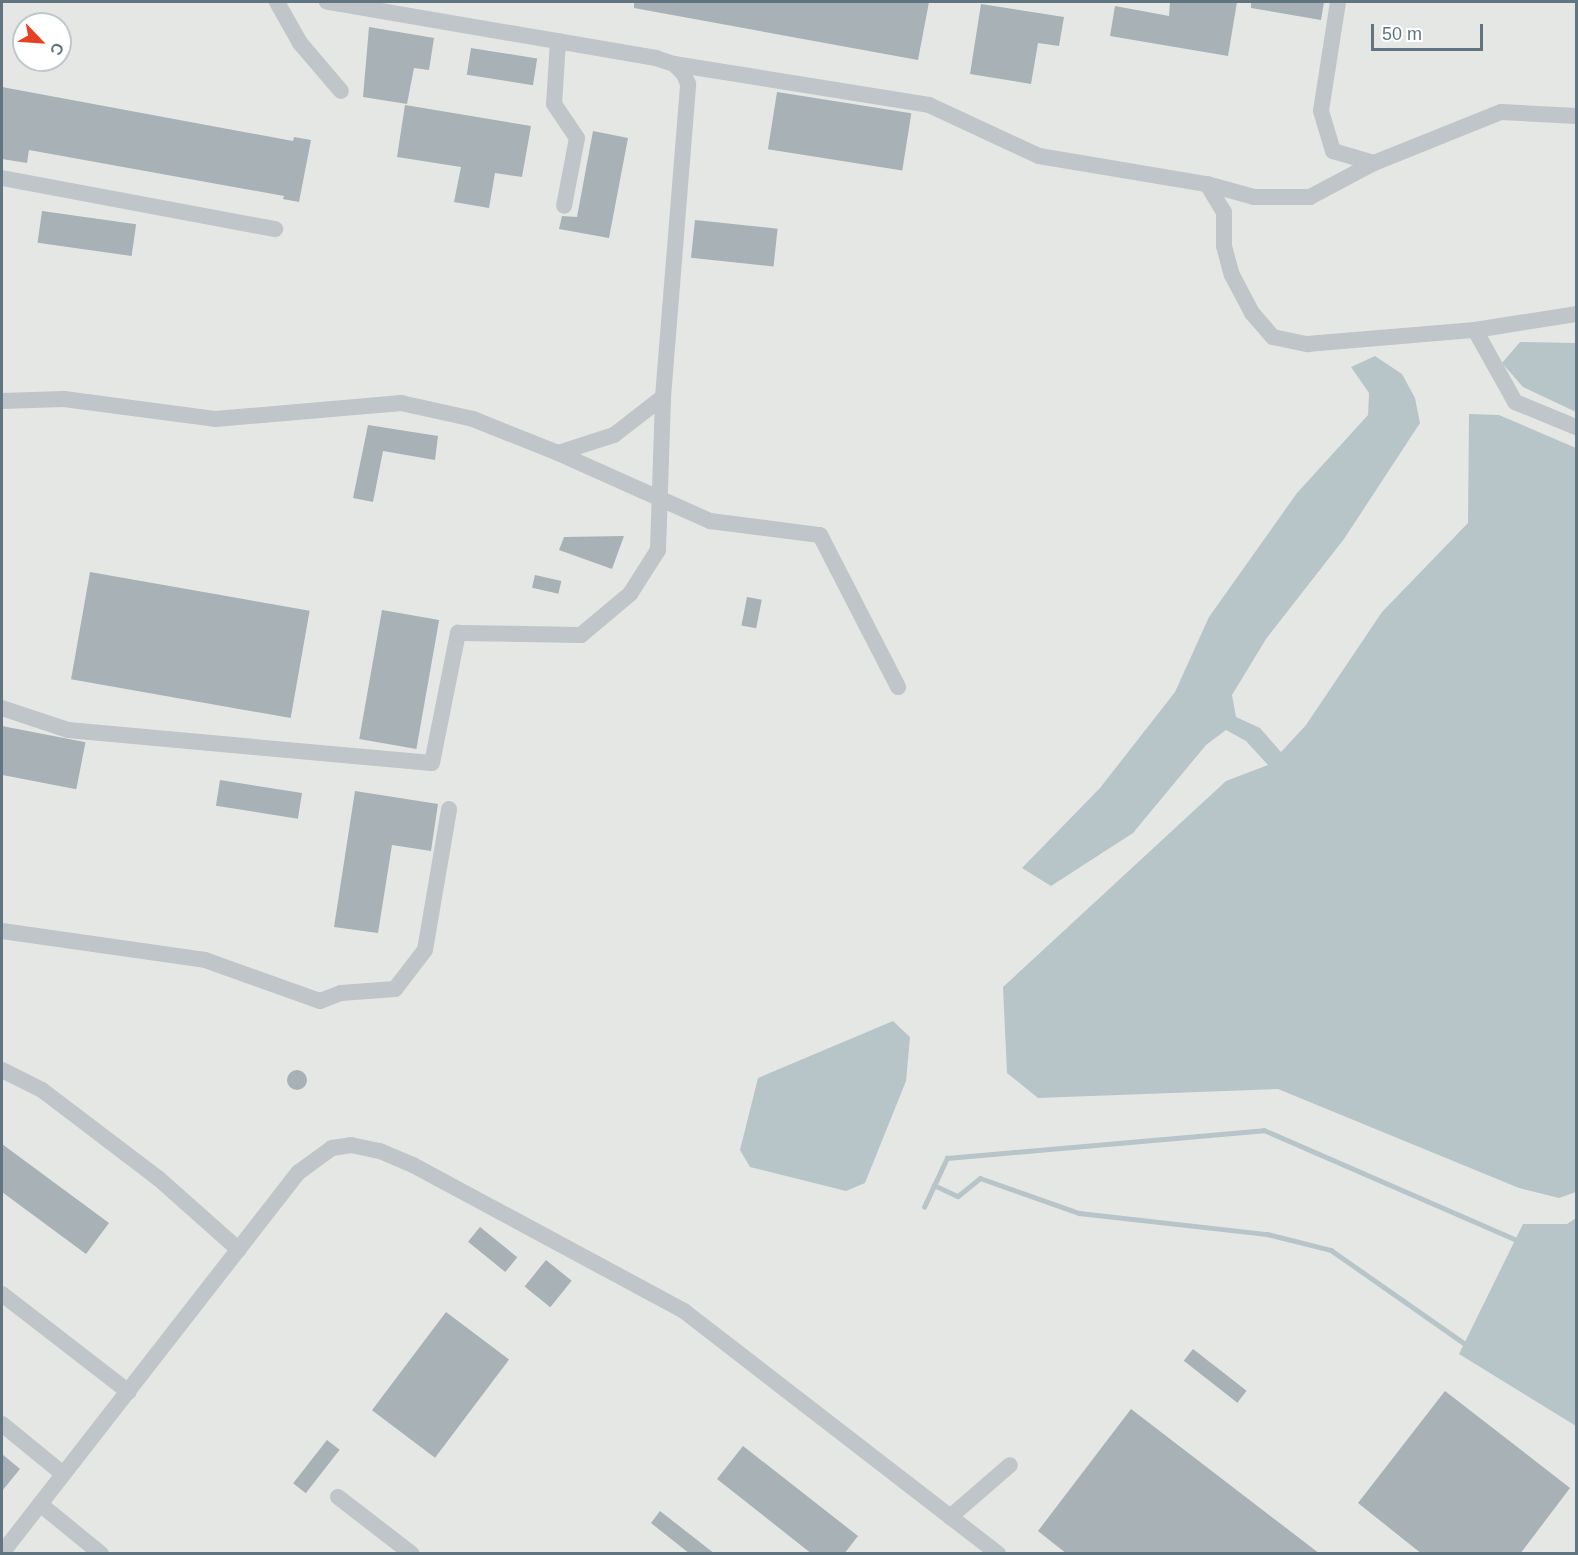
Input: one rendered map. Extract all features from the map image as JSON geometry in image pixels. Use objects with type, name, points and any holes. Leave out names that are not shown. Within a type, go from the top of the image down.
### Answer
[{"type":"lane","points":[[277,2],[300,43],[341,91]]},
{"type":"lane","points":[[327,2],[410,9],[674,64],[929,105],[1039,156],[1207,184],[1254,197],[1311,197],[1374,163],[1501,112],[1576,116]]},
{"type":"lane","points":[[1338,2],[1321,111],[1333,151],[1374,163]]},
{"type":"lane","points":[[558,41],[554,104],[577,138],[564,206]]},
{"type":"lane","points":[[2,708],[68,730],[432,763],[458,633],[581,634],[630,594],[658,550],[663,397],[688,84],[674,64]]},
{"type":"lane","points":[[2,178],[275,229]]},
{"type":"lane","points":[[1207,184],[1224,212],[1224,246],[1232,275],[1252,313],[1273,337],[1307,344],[1475,330],[1576,314]]},
{"type":"lane","points":[[1475,330],[1515,402],[1576,427]]},
{"type":"lane","points":[[558,453],[614,435],[663,397]]},
{"type":"lane","points":[[2,400],[63,399],[215,419],[401,404],[473,419],[558,453],[710,520],[819,535],[898,687]]},
{"type":"lane","points":[[2,931],[205,960],[320,1001],[341,993],[395,989],[425,950],[449,809]]},
{"type":"lane","points":[[2,1070],[42,1090],[159,1178],[239,1250]]},
{"type":"lane","points":[[2,1550],[129,1392],[299,1172],[332,1148],[351,1145],[380,1151],[684,1311],[998,1554]]},
{"type":"lane","points":[[2,1294],[129,1392]]},
{"type":"lane","points":[[2,1424],[63,1474]]},
{"type":"lane","points":[[950,1517],[1010,1465]]},
{"type":"lane","points":[[338,1497],[412,1554]]},
{"type":"lane","points":[[39,1504],[101,1554]]},
{"type":"shaded area","points":[[2,2],[1576,2],[1576,1553],[2,1553]]},
{"type":"shaded area","points":[[1520,342],[1576,343],[1576,412],[1523,387],[1502,363]]},
{"type":"shaded area","points":[[1375,356],[1402,374],[1415,398],[1420,423],[1344,539],[1266,639],[1232,695],[1236,717],[1260,728],[1281,752],[1306,725],[1382,612],[1468,523],[1469,414],[1499,415],[1576,448],[1576,1192],[1559,1198],[1519,1188],[1278,1089],[1038,1098],[1007,1073],[1003,987],[1226,781],[1268,765],[1246,741],[1226,730],[1206,745],[1133,833],[1051,886],[1022,868],[1100,788],[1175,692],[1209,617],[1297,493],[1368,415],[1369,393],[1351,367]]},
{"type":"shaded area","points":[[893,1021],[910,1037],[906,1081],[865,1183],[846,1191],[750,1167],[740,1150],[758,1078]]},
{"type":"shaded area","points":[[1576,1218],[1576,1426],[1459,1354],[1523,1224],[1567,1224]]},
{"type":"building","points":[[634,2],[929,2],[918,60],[634,8]]},
{"type":"building","points":[[1170,2],[1237,2],[1228,56],[1110,36],[1115,6],[1169,16]]},
{"type":"building","points":[[1251,2],[1324,2],[1321,20],[1251,8]]},
{"type":"building","points":[[981,4],[1064,17],[1059,46],[1038,43],[1031,84],[970,74]]},
{"type":"building","points":[[369,27],[434,38],[429,70],[414,68],[407,104],[363,97]]},
{"type":"building","points":[[471,48],[537,58],[533,85],[467,75]]},
{"type":"building","points":[[2,87],[293,141],[294,137],[311,140],[299,202],[283,199],[284,196],[29,150],[27,163],[2,159]]},
{"type":"building","points":[[777,92],[911,113],[902,171],[768,149]]},
{"type":"building","points":[[405,105],[531,126],[522,177],[495,173],[489,208],[454,202],[461,167],[397,157]]},
{"type":"building","points":[[593,131],[628,138],[609,238],[559,229],[562,216],[577,217]]},
{"type":"building","points":[[42,211],[136,224],[132,256],[38,243]]},
{"type":"building","points":[[695,220],[778,229],[774,266],[691,258]]},
{"type":"building","points":[[368,425],[438,436],[435,460],[383,451],[373,502],[353,498]]},
{"type":"building","points":[[624,536],[612,569],[559,550],[564,537]]},
{"type":"building","points":[[90,572],[310,611],[291,718],[71,679]]},
{"type":"building","points":[[535,575],[561,581],[558,594],[532,588]]},
{"type":"building","points":[[747,597],[762,600],[756,628],[741,625]]},
{"type":"building","points":[[382,610],[439,620],[416,749],[359,739]]},
{"type":"building","points":[[2,726],[85,742],[76,789],[2,775]]},
{"type":"building","points":[[220,780],[302,793],[298,819],[216,806]]},
{"type":"building","points":[[355,791],[438,804],[431,851],[392,845],[378,933],[334,927]]},
{"type":"building","points":[[297,1070],[304,1073],[307,1080],[304,1087],[297,1090],[290,1087],[287,1080],[290,1073]]},
{"type":"building","points":[[2,1144],[109,1223],[86,1254],[2,1192]]},
{"type":"building","points":[[480,1227],[517,1257],[505,1272],[468,1242]]},
{"type":"building","points":[[546,1260],[572,1281],[550,1307],[525,1286]]},
{"type":"building","points":[[446,1312],[509,1360],[435,1458],[372,1410]]},
{"type":"building","points":[[1193,1349],[1247,1391],[1237,1403],[1184,1361]]},
{"type":"building","points":[[1445,1391],[1570,1488],[1520,1554],[1422,1554],[1358,1503]]},
{"type":"building","points":[[1131,1409],[1320,1554],[1067,1554],[1038,1531]]},
{"type":"building","points":[[327,1440],[340,1450],[306,1493],[293,1483]]},
{"type":"building","points":[[743,1446],[858,1536],[844,1554],[812,1554],[717,1479]]},
{"type":"building","points":[[2,1454],[20,1469],[2,1491]]},
{"type":"building","points":[[660,1511],[715,1554],[690,1554],[651,1523]]},
{"type":"waterway","points":[[924,1207],[947,1158],[1264,1130],[1515,1239]]},
{"type":"waterway","points":[[934,1185],[958,1196],[980,1178],[1079,1213],[1267,1234],[1331,1250],[1464,1343]]}]
